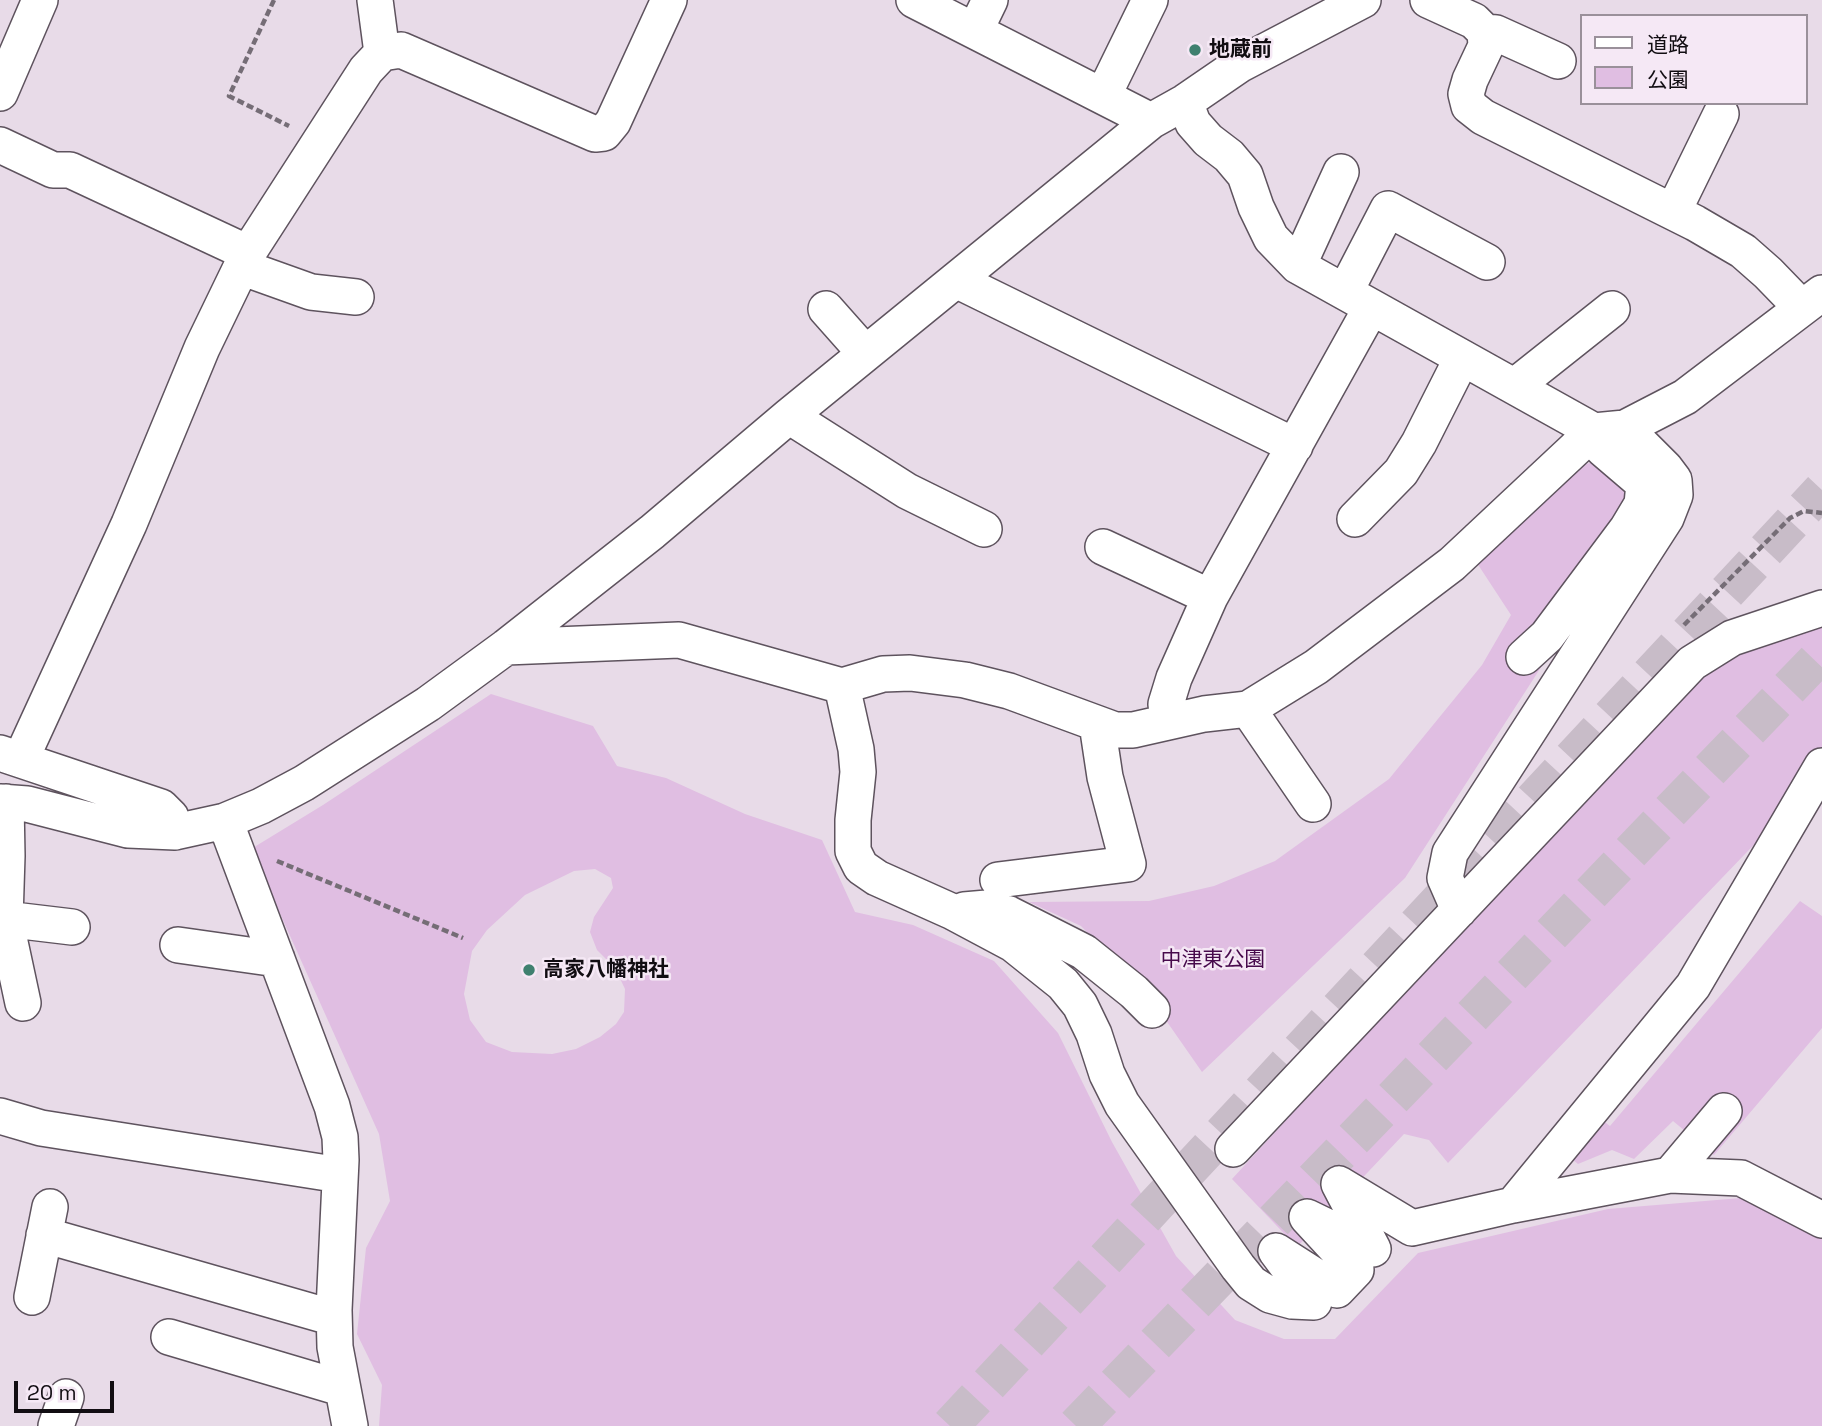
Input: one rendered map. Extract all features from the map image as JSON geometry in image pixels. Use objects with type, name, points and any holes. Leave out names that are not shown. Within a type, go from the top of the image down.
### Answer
[{"type":"street","points":[[0,93],[40,0]]},
{"type":"street","points":[[375,0],[383,53]]},
{"type":"street","points":[[175,832],[171,817],[161,807],[10,756],[129,524],[202,348],[244,260],[366,70],[383,53],[401,50],[595,134],[604,133],[613,122],[669,0]]},
{"type":"street","points":[[914,0],[1151,121]]},
{"type":"street","points":[[975,31],[990,0]]},
{"type":"street","points":[[1103,96],[1150,0]]},
{"type":"street","points":[[23,1003],[5,919],[7,856],[3,802],[27,804],[128,830],[229,832],[261,806],[304,783],[428,704],[506,647],[652,532],[789,416],[1151,121],[1185,102],[1239,65],[1363,0]]},
{"type":"street","points":[[1428,0],[1474,22],[1485,32],[1496,33],[1558,61]]},
{"type":"street","points":[[506,647],[679,640],[842,686],[883,674],[910,673],[965,680],[1009,691],[1115,730],[1133,730],[1204,714],[1248,709],[1315,667],[1452,564],[1610,430],[1685,397],[1812,300],[1768,273],[1742,251],[1673,212],[1483,117],[1469,106],[1466,94],[1469,80],[1486,46],[1485,32]]},
{"type":"street","points":[[1185,102],[1193,123],[1208,140],[1229,156],[1245,175],[1271,239],[1298,266],[1515,386],[1610,430],[1665,468],[1674,480],[1675,495],[1666,518],[1450,853],[1446,878],[1459,910]]},
{"type":"street","points":[[1673,212],[1721,114]]},
{"type":"street","points":[[0,145],[53,170],[70,170],[311,292],[356,297]]},
{"type":"street","points":[[1298,266],[1341,172]]},
{"type":"street","points":[[1168,722],[1166,705],[1174,678],[1210,597],[1295,446],[1358,300],[1388,209],[1487,262]]},
{"type":"street","points":[[956,280],[1295,446]]},
{"type":"street","points":[[826,309],[866,353]]},
{"type":"street","points":[[1515,386],[1612,309]]},
{"type":"street","points":[[1355,520],[1401,472],[1419,443],[1462,358]]},
{"type":"street","points":[[789,416],[908,491],[984,529]]},
{"type":"street","points":[[1524,657],[1548,636],[1567,606],[1627,529],[1642,504],[1644,484],[1603,449],[1610,430]]},
{"type":"street","points":[[1103,547],[1210,597]]},
{"type":"street","points":[[1233,1149],[1692,663],[1732,638],[1822,608]]},
{"type":"street","points":[[842,686],[856,749],[858,772],[853,851],[861,867],[877,878],[953,912],[1013,944],[1063,984],[1080,1005],[1122,1104],[1238,1267],[1251,1283],[1270,1295],[1292,1301],[1314,1302],[1276,1251],[1337,1290],[1356,1270],[1307,1217],[1373,1249],[1339,1184],[1412,1228],[1513,1205],[1670,1175],[1741,1178],[1822,1220]]},
{"type":"street","points":[[1248,709],[1313,804]]},
{"type":"street","points":[[998,880],[1128,864],[1105,776],[1097,724]]},
{"type":"street","points":[[1513,1205],[1693,986],[1822,766]]},
{"type":"street","points":[[229,832],[332,1106],[340,1137],[335,1347],[350,1426]]},
{"type":"street","points":[[953,912],[987,908],[1009,914],[1084,952],[1152,1010]]},
{"type":"street","points":[[5,919],[72,928]]},
{"type":"street","points":[[178,945],[277,959]]},
{"type":"street","points":[[1670,1175],[1724,1111]]},
{"type":"street","points":[[0,1116],[41,1128],[340,1175]]},
{"type":"street","points":[[32,1297],[47,1221],[334,1318]]},
{"type":"street","points":[[169,1337],[341,1388]]},
{"type":"path","points":[[274,0],[229,96],[319,141]]},
{"type":"path","points":[[229,832],[463,939]]},
{"type":"green space","name":"中津東公園","points":[[1598,460],[1632,489],[1556,644],[1405,878],[1202,1072],[1149,996],[1081,926],[1029,902],[1149,901],[1214,886],[1275,861],[1389,779],[1482,665],[1511,615],[1475,560],[1570,470]]},
{"type":"green space","points":[[1822,618],[1822,748],[1771,827],[1448,1163],[1429,1140],[1404,1134],[1297,1247],[1232,1179],[1702,668]]},
{"type":"green space","points":[[491,694],[593,726],[617,766],[666,778],[745,814],[822,840],[855,912],[913,925],[994,961],[1058,1033],[1112,1142],[1176,1256],[1235,1320],[1284,1339],[1335,1339],[1418,1253],[1608,1209],[1741,1198],[1822,1238],[1822,1426],[379,1426],[382,1385],[357,1334],[366,1248],[390,1201],[379,1134],[251,849],[323,805]],"holes":[[[595,869],[611,878],[613,888],[594,917],[590,932],[597,950],[615,968],[625,989],[624,1012],[616,1024],[600,1037],[576,1049],[552,1054],[512,1052],[486,1042],[470,1020],[464,994],[472,951],[487,930],[525,895],[574,871]]]},
{"type":"green space","points":[[1800,901],[1822,916],[1822,1028],[1714,1155],[1673,1121],[1634,1159],[1612,1150],[1578,1164],[1566,1154],[1598,1117],[1610,1126]]},
{"type":"tunnel","points":[[950,1426],[1822,490]]},
{"type":"tunnel","points":[[1076,1426],[1822,654]]},
{"type":"place","name":"地蔵前","points":[[1195,50]]},
{"type":"place","name":"高家八幡神社","points":[[529,970]]}]
